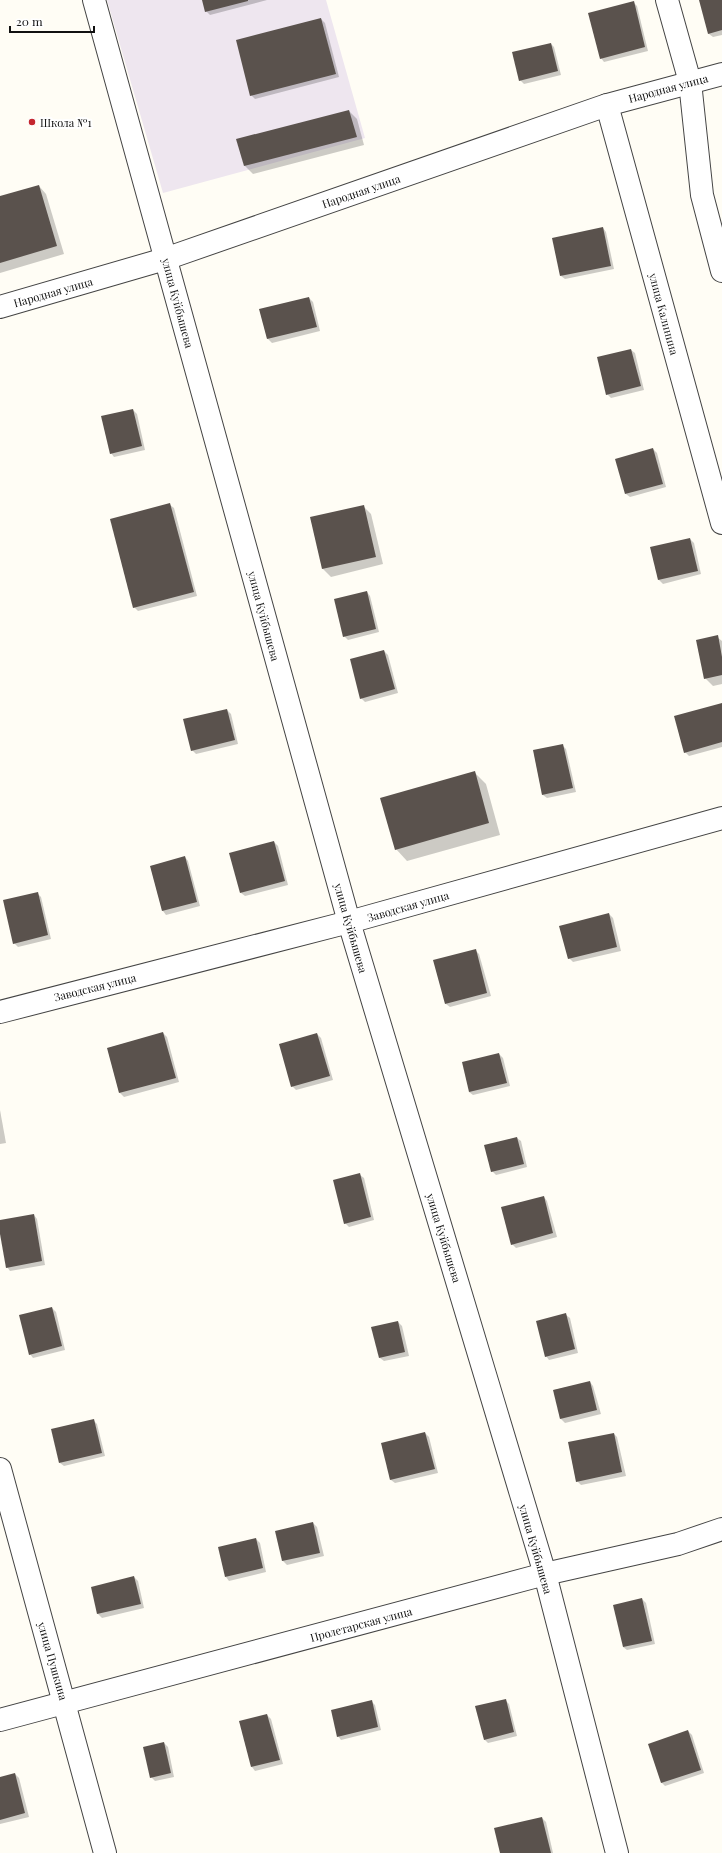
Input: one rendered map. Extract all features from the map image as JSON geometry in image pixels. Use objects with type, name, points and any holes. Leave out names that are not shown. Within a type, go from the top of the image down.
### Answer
[{"type":"street","name":"улица Куйбышева","points":[[94,0],[349,922],[544,1574],[617,1853]]},
{"type":"street","points":[[667,0],[690,82],[702,195],[722,271]]},
{"type":"street","name":"Народная улица","points":[[0,307],[165,259],[606,105],[722,74]]},
{"type":"street","name":"улица Калинина","points":[[606,105],[722,523]]},
{"type":"street","name":"Заводская улица","points":[[0,1012],[349,922],[722,818]]},
{"type":"street","name":"улица Пушкина","points":[[0,1469],[105,1853]]},
{"type":"street","name":"Пролетарская улица","points":[[0,1720],[544,1574],[678,1544],[722,1529]]},
{"type":"shaded area","points":[[107,0],[326,0],[365,138],[163,193]]},
{"type":"building","points":[[202,0],[248,0],[248,1],[205,12]]},
{"type":"building","points":[[699,0],[722,0],[722,30],[708,34]]},
{"type":"building","points":[[634,1],[645,47],[600,59],[588,13]]},
{"type":"building","points":[[321,18],[336,74],[250,96],[236,40]]},
{"type":"building","points":[[551,43],[558,71],[519,81],[512,52]]},
{"type":"building","points":[[349,110],[357,137],[244,166],[236,139]]},
{"type":"building","points":[[39,185],[57,246],[0,263],[0,196]]},
{"type":"building","points":[[603,227],[611,266],[560,276],[552,238]]},
{"type":"building","points":[[309,297],[317,327],[267,339],[259,309]]},
{"type":"building","points":[[631,349],[641,386],[606,395],[597,357]]},
{"type":"building","points":[[133,409],[142,446],[110,454],[101,416]]},
{"type":"building","points":[[653,448],[663,484],[625,494],[615,459]]},
{"type":"building","points":[[170,503],[194,592],[133,608],[110,519]]},
{"type":"building","points":[[364,505],[376,557],[322,569],[310,517]]},
{"type":"building","points":[[690,538],[698,571],[658,580],[650,547]]},
{"type":"building","points":[[367,591],[376,629],[343,637],[334,599]]},
{"type":"building","points":[[718,635],[722,657],[722,675],[704,679],[696,640]]},
{"type":"building","points":[[384,650],[395,689],[360,699],[350,659]]},
{"type":"building","points":[[722,703],[722,742],[684,753],[674,716]]},
{"type":"building","points":[[227,709],[235,740],[191,751],[183,719]]},
{"type":"building","points":[[563,744],[573,788],[542,795],[533,750]]},
{"type":"building","points":[[475,771],[489,823],[395,850],[380,798]]},
{"type":"building","points":[[274,841],[285,881],[240,893],[229,853]]},
{"type":"building","points":[[185,856],[197,902],[162,911],[150,866]]},
{"type":"building","points":[[38,892],[48,935],[13,944],[3,900]]},
{"type":"building","points":[[609,913],[617,947],[568,959],[559,926]]},
{"type":"building","points":[[476,949],[487,993],[445,1004],[433,960]]},
{"type":"building","points":[[163,1032],[176,1078],[119,1093],[107,1048]]},
{"type":"building","points":[[317,1033],[330,1076],[291,1087],[279,1044]]},
{"type":"building","points":[[499,1053],[507,1083],[469,1092],[462,1062]]},
{"type":"building","points":[[517,1137],[524,1164],[491,1172],[484,1145]]},
{"type":"building","points":[[360,1173],[371,1217],[344,1224],[333,1180]]},
{"type":"building","points":[[544,1196],[553,1233],[511,1245],[501,1207]]},
{"type":"building","points":[[34,1214],[42,1261],[6,1268],[0,1234],[0,1220]]},
{"type":"building","points":[[52,1307],[62,1346],[29,1355],[19,1315]]},
{"type":"building","points":[[566,1313],[575,1349],[545,1357],[536,1321]]},
{"type":"building","points":[[398,1321],[405,1352],[379,1358],[371,1327]]},
{"type":"building","points":[[590,1381],[597,1410],[560,1419],[553,1390]]},
{"type":"building","points":[[94,1419],[102,1453],[59,1463],[51,1429]]},
{"type":"building","points":[[425,1432],[435,1469],[390,1480],[381,1443]]},
{"type":"building","points":[[614,1433],[622,1472],[576,1482],[568,1442]]},
{"type":"building","points":[[313,1522],[320,1553],[282,1561],[275,1531]]},
{"type":"building","points":[[256,1538],[263,1568],[225,1577],[218,1547]]},
{"type":"building","points":[[134,1576],[141,1604],[97,1614],[91,1587]]},
{"type":"building","points":[[642,1598],[652,1641],[623,1647],[613,1605]]},
{"type":"building","points":[[506,1699],[514,1732],[484,1740],[475,1706]]},
{"type":"building","points":[[372,1700],[378,1727],[337,1737],[331,1710]]},
{"type":"building","points":[[267,1714],[280,1760],[251,1767],[239,1721]]},
{"type":"building","points":[[688,1730],[701,1770],[661,1783],[648,1744]]},
{"type":"building","points":[[164,1742],[171,1773],[150,1778],[143,1747]]},
{"type":"building","points":[[15,1773],[25,1813],[0,1820],[0,1777]]},
{"type":"building","points":[[542,1817],[551,1853],[500,1853],[494,1828]]},
{"type":"place","name":"Школа №1","points":[[32,122]]}]
